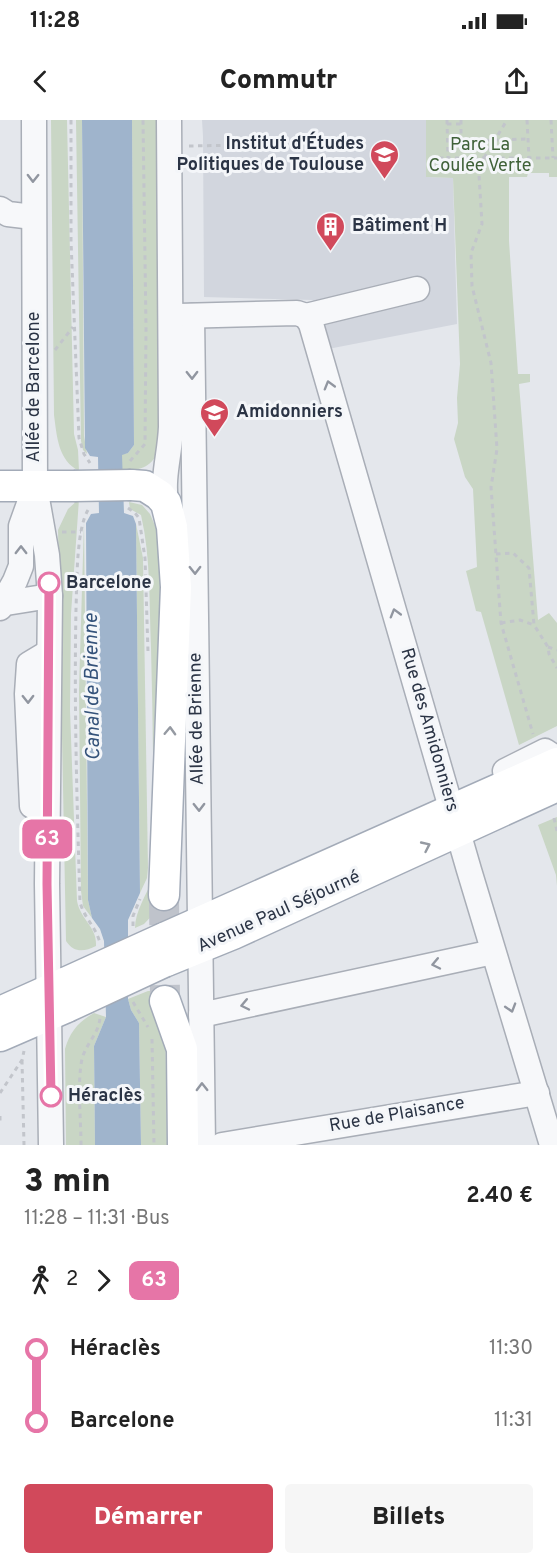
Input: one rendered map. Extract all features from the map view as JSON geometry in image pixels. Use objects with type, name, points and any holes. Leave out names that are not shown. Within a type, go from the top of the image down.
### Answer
[{"type":"main road","points":[[0,486],[86,487],[130,484],[151,489],[166,503]]},
{"type":"main road","name":"Allée de Brienne","points":[[152,896],[176,587],[172,528],[166,503]]},
{"type":"main road","name":"Avenue Paul Séjourné","points":[[0,1012],[58,998],[201,934],[311,873],[457,828],[557,761]]},
{"type":"main road","name":"Avenue Paul Séjourné","points":[[201,934],[259,922],[385,865],[457,828],[557,786]]},
{"type":"main road","name":"Avenue Paul Séjourné","points":[[12,1039],[58,998]]},
{"type":"main road","points":[[165,1001],[182,1049],[183,1145]]},
{"type":"street","name":"Allée de Barcelone","points":[[34,120],[34,487],[45,545],[50,596],[48,927],[58,998],[51,1145]]},
{"type":"street","name":"Allée de Brienne","points":[[169,120],[181,316],[201,934],[203,1145]]},
{"type":"street","points":[[0,209],[8,214],[33,217]]},
{"type":"street","points":[[181,316],[297,312],[306,316],[417,289]]},
{"type":"street","name":"Allée de Brienne","points":[[166,503],[164,478],[170,452],[181,316]]},
{"type":"street","name":"Rue des Amidonniers","points":[[306,316],[311,324],[493,952],[552,1145]]},
{"type":"street","points":[[130,484],[148,479],[166,465]]},
{"type":"street","points":[[1,605],[21,566],[21,526],[34,487]]},
{"type":"street","points":[[1,605],[50,596]]},
{"type":"street","points":[[457,828],[555,810]]},
{"type":"street","points":[[201,1015],[493,952]]},
{"type":"street","name":"Rue de Plaisance","points":[[222,1145],[537,1093]]},
{"type":"path","points":[[71,120],[71,241],[79,438],[84,454],[86,487],[77,575],[74,699],[80,902],[83,914],[97,932],[100,943]]},
{"type":"path","points":[[143,120],[145,444],[130,484],[128,509],[139,518],[145,558],[148,655]]},
{"type":"path","points":[[484,158],[507,120]]},
{"type":"path","points":[[526,120],[529,158]]},
{"type":"path","points":[[430,158],[555,158],[551,120]]},
{"type":"path","points":[[448,158],[447,122],[461,122],[461,141],[528,139]]},
{"type":"path","points":[[204,146],[241,144]]},
{"type":"path","points":[[478,158],[482,224],[471,253],[472,286],[491,363],[497,449],[492,469],[491,487],[501,623],[534,738]]},
{"type":"path","points":[[52,532],[81,532]]},
{"type":"path","points":[[496,554],[513,553],[529,568],[534,625],[548,647],[549,654],[557,668]]},
{"type":"path","points":[[501,623],[520,620],[534,625]]},
{"type":"path","points":[[548,647],[557,650]]},
{"type":"path","points":[[555,810],[557,831]]},
{"type":"path","points":[[133,928],[133,916],[152,896]]},
{"type":"path","points":[[132,999],[134,1007],[150,1030],[152,1038],[154,1145]]},
{"type":"path","points":[[81,1145],[82,1057],[100,1023],[100,1011]]},
{"type":"path","points":[[12,1039],[22,1060],[24,1145]]},
{"type":"path","points":[[0,1093],[22,1060]]},
{"type":"path","points":[[0,1116],[0,1124]]},
{"type":"shaded area","points":[[202,120],[426,120],[426,177],[453,178],[457,324],[328,349],[313,300],[204,297]]},
{"type":"green space","points":[[51,120],[67,120],[74,434],[78,450],[79,471],[67,461],[63,454],[54,415]]},
{"type":"green space","points":[[76,120],[82,120],[84,436],[87,454],[83,450],[81,441]]},
{"type":"green space","points":[[132,120],[160,120],[158,451],[148,465],[139,469],[122,470],[122,454],[128,453],[134,445]]},
{"type":"green space","name":"Parc La Coulée Verte","points":[[426,120],[557,120],[557,177],[549,177],[549,173],[528,173],[527,177],[509,177],[509,241],[518,374],[530,374],[530,382],[519,384],[538,620],[549,613],[557,623],[557,726],[519,745],[481,612],[476,611],[466,571],[477,567],[473,489],[465,477],[454,439],[458,423],[457,398],[460,364],[453,178],[426,177]]},
{"type":"green space","points":[[79,499],[71,614],[70,710],[77,901],[96,939],[96,946],[80,950],[72,948],[66,941],[58,530],[68,509]]},
{"type":"green space","points":[[129,502],[142,505],[150,514],[156,528],[164,596],[159,908],[144,924],[135,928],[139,909],[153,878],[153,735],[148,564],[141,515],[130,509]]},
{"type":"green space","points":[[84,522],[88,900],[92,918],[83,906],[81,891],[79,689]]},
{"type":"green space","points":[[136,524],[143,558],[148,868],[147,878],[140,893]]},
{"type":"green space","points":[[557,817],[557,886],[556,875],[538,825]]},
{"type":"green space","points":[[154,991],[165,1001],[167,1145],[141,1145],[139,1023],[131,1010],[128,999]]},
{"type":"green space","points":[[94,1013],[106,1017],[94,1046],[95,1145],[66,1145],[65,1049],[75,1028]]},
{"type":"water","name":"Canal de Brienne","points":[[82,120],[132,120],[134,445],[128,453],[122,455],[124,513],[133,516],[136,524],[140,893],[128,920],[128,999],[131,1010],[139,1023],[141,1145],[95,1145],[94,1046],[106,1017],[104,941],[100,929],[92,918],[88,900],[86,523],[91,514],[99,513],[98,457],[90,456],[85,448]]},
{"type":"tunnel","points":[[164,895],[165,1001]]},
{"type":"bus line","name":"63","points":[[49,583],[47,884],[51,1096]]},
{"type":"place","name":"Institut d'Études Politiques de Toulouse","points":[[385,180]]},
{"type":"place","name":"Bâtiment H","points":[[331,252]]},
{"type":"place","name":"Amidonniers","points":[[215,438]]},
{"type":"place","name":"Barcelone","points":[[49,583]]},
{"type":"place","name":"Héraclès","points":[[51,1096]]}]
